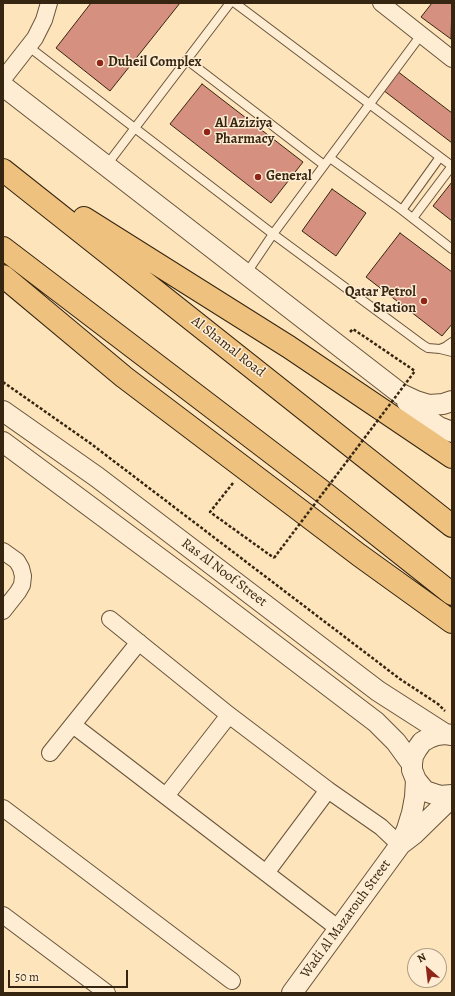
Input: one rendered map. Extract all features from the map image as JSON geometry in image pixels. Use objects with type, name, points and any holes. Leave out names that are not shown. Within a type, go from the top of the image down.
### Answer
[{"type":"highway","points":[[3,168],[289,347],[452,457]]},
{"type":"highway","name":"Al Shamal Road","points":[[3,168],[452,526]]},
{"type":"highway","points":[[3,248],[327,495],[452,594]]},
{"type":"highway","points":[[3,276],[124,377],[360,555],[452,622]]},
{"type":"street","points":[[3,78],[29,47],[40,30],[49,3]]},
{"type":"street","points":[[381,3],[452,60]]},
{"type":"street","points":[[3,86],[401,394],[417,412],[439,427],[452,432]]},
{"type":"street","points":[[401,394],[429,405],[443,404],[452,401]]},
{"type":"street","name":"Ras Al Noof Street","points":[[3,411],[96,477],[378,690],[448,735]]},
{"type":"street","name":"Ras Al Noof Street","points":[[3,442],[205,592],[376,722],[396,742],[414,772],[420,786],[432,794],[452,796]]},
{"type":"street","points":[[3,551],[17,561],[23,576],[22,584],[18,592],[3,611]]},
{"type":"street","points":[[110,620],[229,715],[328,790],[381,827],[400,845]]},
{"type":"street","points":[[50,753],[139,642]]},
{"type":"street","points":[[166,796],[229,715]]},
{"type":"street","points":[[73,725],[339,929]]},
{"type":"street","name":"Wadi Al Mazarouh Street","points":[[292,993],[400,845],[412,813],[415,797],[413,756],[417,749],[422,742],[429,738],[448,735]]},
{"type":"street","points":[[266,873],[328,790]]},
{"type":"street","name":"Wadi Al Mazarouh Street","points":[[400,845],[414,834],[452,796]]},
{"type":"street","points":[[3,808],[232,981]]},
{"type":"street","points":[[3,915],[107,993]]},
{"type":"lane","points":[[106,166],[230,3]]},
{"type":"lane","points":[[235,3],[452,166],[414,218]]},
{"type":"lane","points":[[246,274],[273,234],[421,35]]},
{"type":"lane","points":[[29,47],[273,234],[423,345],[434,349],[452,352]]},
{"type":"lane","points":[[187,60],[324,165]]},
{"type":"lane","points":[[402,210],[440,157]]},
{"type":"lane","points":[[330,158],[414,218],[452,249]]},
{"type":"lane","points":[[440,349],[452,342]]},
{"type":"path","points":[[244,468],[210,512],[274,558],[415,370],[353,329]]},
{"type":"path","points":[[3,382],[90,443],[400,679],[438,704],[448,715]]},
{"type":"building","points":[[91,3],[180,3],[110,91],[56,48]]},
{"type":"building","points":[[432,3],[452,3],[451,39],[421,17]]},
{"type":"building","points":[[397,71],[452,113],[452,143],[383,90]]},
{"type":"building","points":[[202,84],[303,162],[271,203],[170,124]]},
{"type":"building","points":[[452,182],[452,221],[433,206]]},
{"type":"building","points":[[332,189],[366,213],[336,256],[302,231]]},
{"type":"building","name":"Qatar Petrol Station","points":[[400,233],[452,272],[452,324],[442,336],[366,277]]},
{"type":"place","name":"Duheil Complex","points":[[100,63]]},
{"type":"place","name":"Al Aziziya Pharmacy","points":[[207,132]]},
{"type":"place","name":"General","points":[[258,177]]},
{"type":"place","name":"Qatar Petrol Station","points":[[424,301]]}]
